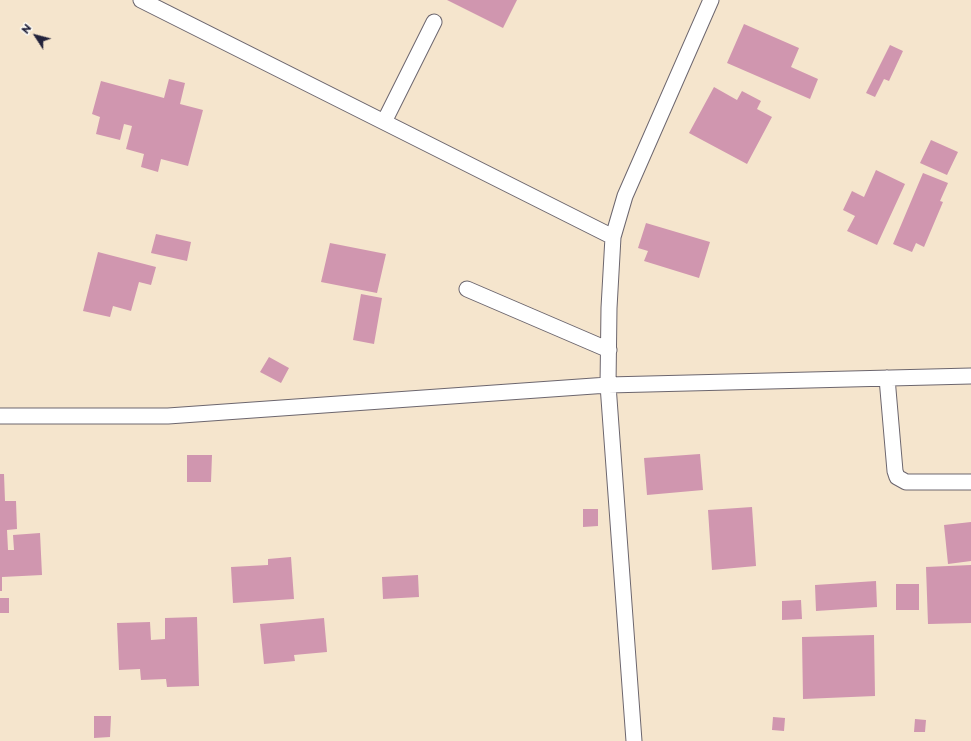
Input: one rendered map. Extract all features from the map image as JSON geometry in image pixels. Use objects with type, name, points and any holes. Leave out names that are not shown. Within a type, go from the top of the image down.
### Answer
[{"type":"street","points":[[141,0],[613,237]]},
{"type":"street","points":[[634,741],[608,385],[609,308],[613,237],[625,196],[712,0]]},
{"type":"street","points":[[384,122],[434,22]]},
{"type":"street","points":[[467,290],[609,350]]},
{"type":"street","points":[[0,416],[168,416],[608,385],[971,376]]},
{"type":"street","points":[[887,378],[895,471],[897,477],[906,482],[971,482]]},
{"type":"building","points":[[447,0],[517,0],[503,28]]},
{"type":"building","points":[[744,24],[799,48],[791,67],[818,79],[810,99],[727,63]]},
{"type":"building","points":[[890,45],[903,51],[889,81],[884,79],[875,97],[866,93]]},
{"type":"building","points":[[169,79],[185,83],[180,104],[203,110],[188,166],[161,159],[158,172],[141,167],[144,154],[126,149],[132,126],[124,124],[120,140],[96,134],[100,117],[92,114],[101,81],[164,98]]},
{"type":"building","points":[[714,87],[737,100],[742,91],[761,101],[757,109],[772,117],[747,164],[689,133]]},
{"type":"building","points":[[931,140],[958,152],[947,175],[920,163]]},
{"type":"building","points":[[876,170],[905,184],[877,245],[847,231],[855,216],[843,210],[852,191],[864,197]]},
{"type":"building","points":[[923,173],[948,183],[940,201],[943,202],[924,247],[916,243],[912,252],[893,244]]},
{"type":"building","points":[[646,223],[710,242],[699,278],[644,261],[648,251],[638,248]]},
{"type":"building","points":[[156,234],[191,242],[187,261],[151,253]]},
{"type":"building","points":[[330,243],[386,254],[377,293],[321,282]]},
{"type":"building","points":[[98,252],[156,267],[151,285],[139,282],[131,311],[113,306],[110,317],[83,311]]},
{"type":"building","points":[[361,294],[382,298],[374,344],[353,340]]},
{"type":"building","points":[[269,357],[289,368],[281,383],[260,372]]},
{"type":"building","points":[[700,454],[703,490],[647,495],[644,458]]},
{"type":"building","points":[[187,455],[212,455],[211,482],[187,482]]},
{"type":"building","points":[[0,474],[4,474],[5,501],[16,501],[17,529],[7,530],[8,550],[14,550],[13,535],[40,533],[42,575],[2,577],[2,591],[0,591]]},
{"type":"building","points":[[752,507],[756,566],[712,570],[708,510]]},
{"type":"building","points":[[583,509],[598,509],[598,526],[583,527]]},
{"type":"building","points":[[971,522],[971,561],[948,564],[944,525]]},
{"type":"building","points":[[291,557],[294,599],[233,603],[231,567],[268,565],[268,559]]},
{"type":"building","points":[[971,565],[971,623],[928,624],[926,567]]},
{"type":"building","points":[[418,575],[419,597],[383,599],[382,577]]},
{"type":"building","points":[[876,581],[877,607],[816,611],[815,585]]},
{"type":"building","points":[[896,584],[919,584],[919,610],[896,610]]},
{"type":"building","points":[[0,598],[9,598],[9,613],[0,613]]},
{"type":"building","points":[[801,600],[802,619],[782,620],[782,601]]},
{"type":"building","points":[[197,617],[199,686],[167,687],[166,679],[141,680],[140,669],[119,670],[117,623],[150,622],[151,640],[165,639],[165,618]]},
{"type":"building","points":[[324,618],[327,652],[294,655],[295,661],[264,664],[260,624]]},
{"type":"building","points":[[874,635],[875,696],[803,699],[802,637]]},
{"type":"building","points":[[94,716],[111,716],[110,737],[94,738]]},
{"type":"building","points":[[773,717],[785,718],[784,731],[772,730]]},
{"type":"building","points":[[915,719],[926,720],[925,732],[914,732]]}]
